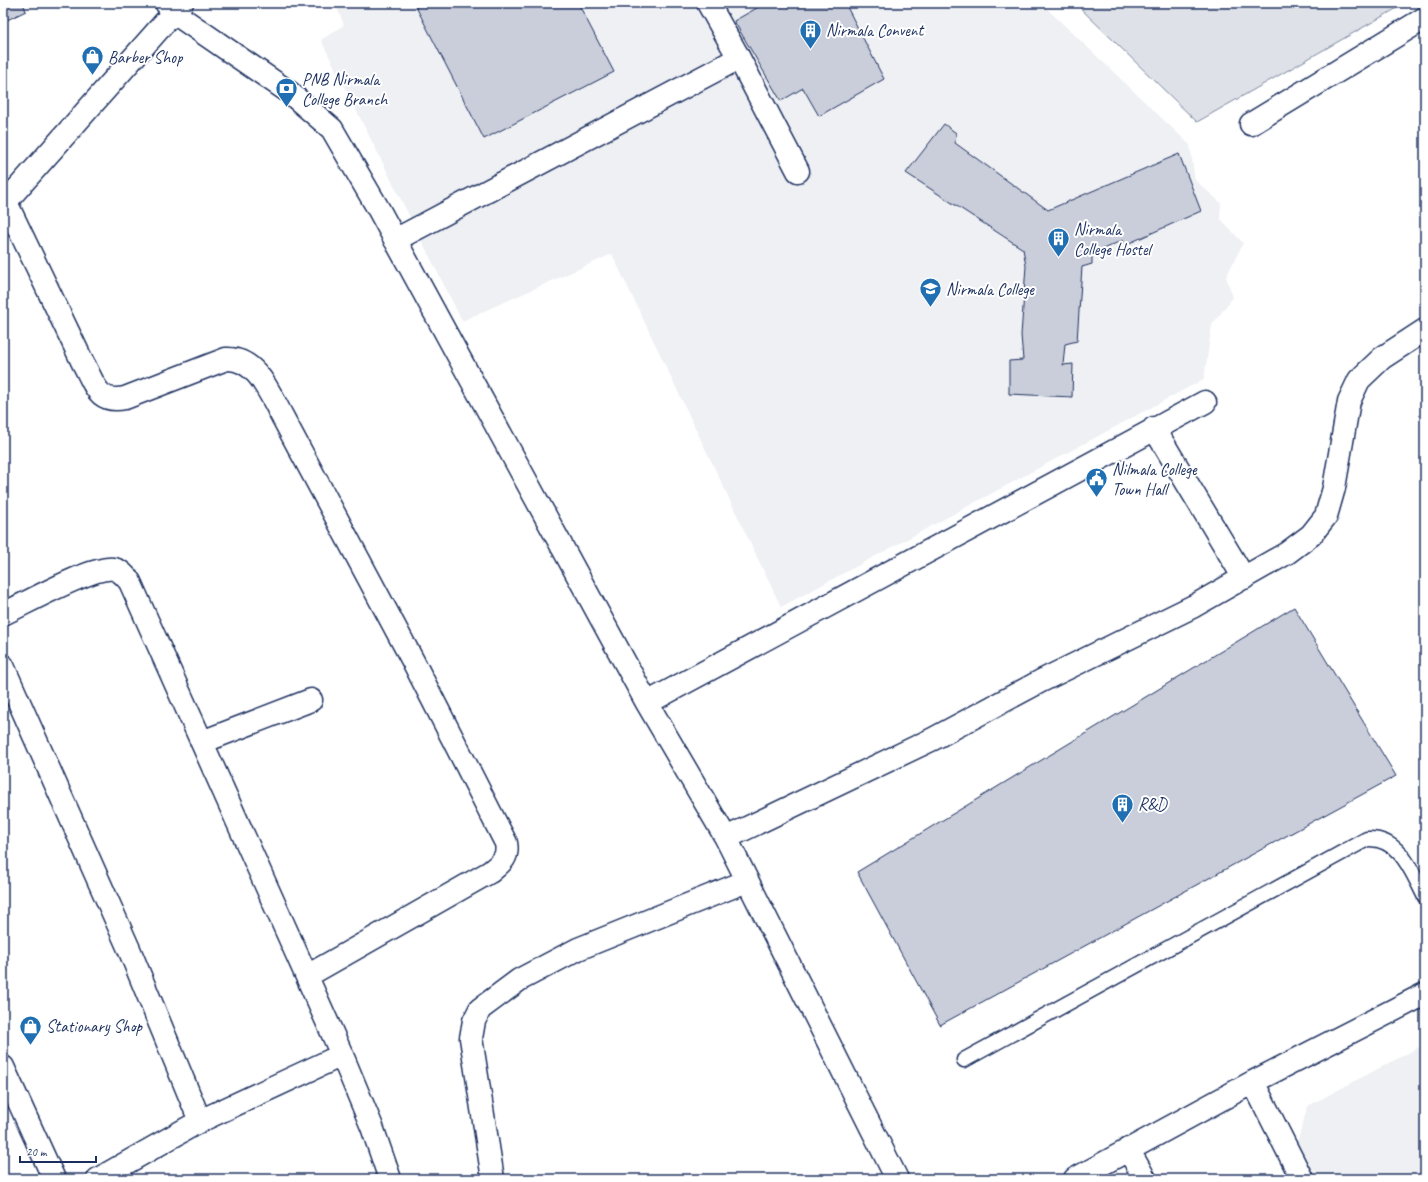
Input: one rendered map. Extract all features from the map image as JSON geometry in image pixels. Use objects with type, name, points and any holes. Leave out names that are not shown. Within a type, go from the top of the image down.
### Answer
[{"type":"street","points":[[708,3],[739,58],[798,171]]},
{"type":"street","points":[[307,976],[490,872],[505,858],[508,852],[506,843],[414,663],[266,386],[246,363],[237,358],[226,359],[125,398],[115,400],[105,399],[98,390],[83,363],[4,201],[174,6],[289,92],[332,129],[379,210],[647,703],[726,838],[897,1179]]},
{"type":"street","points":[[1251,124],[1425,18]]},
{"type":"street","points":[[395,240],[739,58]]},
{"type":"street","points":[[726,838],[933,739],[1041,681],[1194,606],[1287,553],[1312,535],[1326,516],[1334,488],[1349,401],[1359,380],[1382,358],[1425,330]]},
{"type":"street","points":[[647,703],[1154,428],[1205,402]]},
{"type":"street","points":[[1154,428],[1244,578]]},
{"type":"street","points":[[3,614],[84,576],[103,569],[114,569],[123,573],[130,582],[342,1055],[372,1127],[390,1179]]},
{"type":"street","points":[[3,666],[129,949],[200,1121]]},
{"type":"street","points":[[202,742],[311,700]]},
{"type":"street","points":[[493,1179],[471,1038],[474,1021],[480,1009],[519,980],[578,949],[747,881]]},
{"type":"street","points":[[1075,1179],[1253,1082],[1425,994]]},
{"type":"street","points":[[98,1179],[200,1121],[342,1055]]},
{"type":"street","points":[[3,1067],[54,1179]]},
{"type":"street","points":[[1253,1082],[1302,1179]]},
{"type":"street","points":[[1128,1149],[1145,1179]]},
{"type":"lane","points":[[964,1060],[1367,839],[1378,838],[1389,842],[1399,852],[1425,897]]},
{"type":"shaded area","name":"Nirmala College","points":[[335,3],[1041,3],[1190,145],[1195,180],[1221,203],[1220,218],[1243,243],[1226,277],[1233,297],[1212,325],[1204,379],[781,607],[612,254],[462,321],[321,40],[344,25]]},
{"type":"shaded area","points":[[1075,3],[1406,3],[1197,122]]},
{"type":"shaded area","points":[[1425,1044],[1425,1179],[1314,1179],[1296,1146],[1308,1106]]},
{"type":"building","points":[[3,3],[23,3],[26,11],[3,22]]},
{"type":"building","points":[[414,3],[578,3],[614,72],[484,139]]},
{"type":"building","name":"Nirmala Convent","points":[[761,3],[845,3],[884,79],[819,116],[803,88],[781,101],[734,21],[762,5]]},
{"type":"building","name":"Nirmala College Hostel","points":[[944,124],[956,133],[955,143],[1048,210],[1179,154],[1201,211],[1125,245],[1123,240],[1092,254],[1092,264],[1082,267],[1077,341],[1065,344],[1063,365],[1073,364],[1072,397],[1009,394],[1009,361],[1023,360],[1021,335],[1026,266],[1023,249],[906,173]]},
{"type":"building","name":"R&D","points":[[1294,607],[1396,776],[940,1025],[857,872]]},
{"type":"building","points":[[3,1084],[12,1106],[3,1110]]},
{"type":"place","name":"Nirmala Convent","points":[[810,50]]},
{"type":"place","name":"Barber Shop","points":[[93,76]]},
{"type":"place","name":"PNB Nirmala College Branch","points":[[286,108]]},
{"type":"place","name":"Nirmala College Hostel","points":[[1058,258]]},
{"type":"place","name":"Nirmala College","points":[[931,308]]},
{"type":"place","name":"Nilmala College Town Hall","points":[[1096,498]]},
{"type":"place","name":"R&D","points":[[1122,824]]},
{"type":"place","name":"Stationary Shop","points":[[30,1046]]}]
